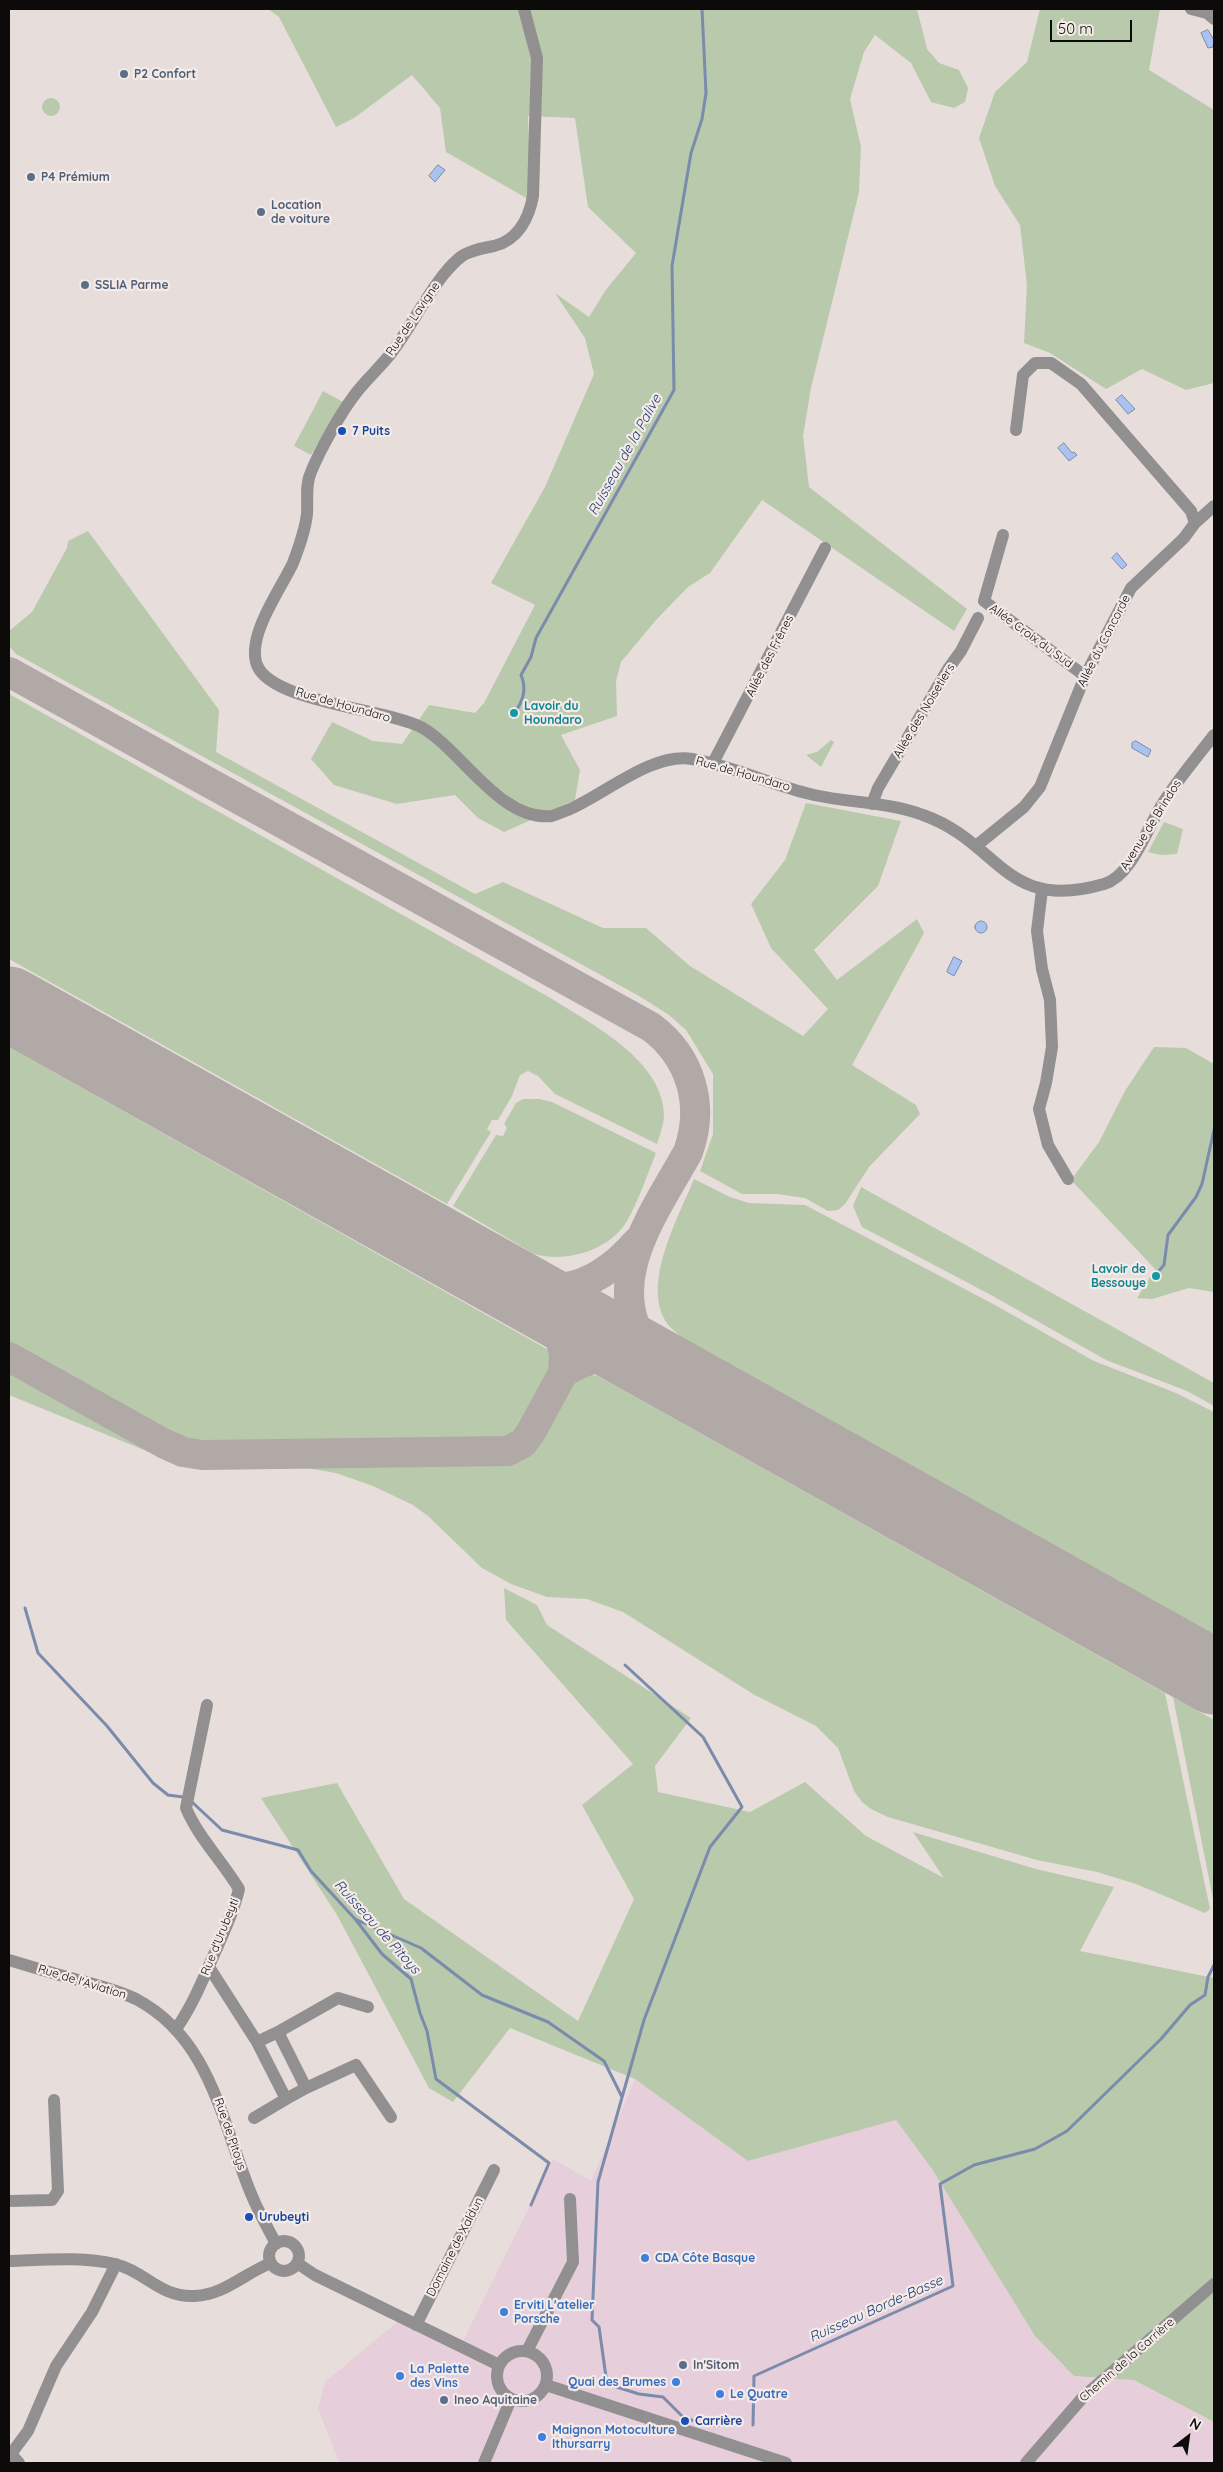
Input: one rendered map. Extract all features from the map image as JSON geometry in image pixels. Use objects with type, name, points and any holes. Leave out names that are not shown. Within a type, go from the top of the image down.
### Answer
[{"type":"street","name":"Rue de Lavigne","points":[[263,674],[256,663],[256,638],[299,548],[304,529],[307,486],[312,469],[350,401],[392,353],[436,284],[455,262],[464,253],[500,244],[511,238],[528,215],[533,196],[537,58],[524,9]]},
{"type":"street","points":[[1191,9],[1207,13],[1214,19]]},
{"type":"street","points":[[1016,430],[1023,375],[1034,363],[1051,363],[1081,384],[1191,510],[1195,523]]},
{"type":"street","name":"Allée du Concorde","points":[[976,846],[1024,807],[1040,787],[1085,676],[1131,588],[1184,538],[1195,523],[1214,506]]},
{"type":"street","name":"Allée Croix du Sud","points":[[1003,535],[984,601],[1085,676]]},
{"type":"street","name":"Allée des Frênes","points":[[713,763],[825,548]]},
{"type":"street","name":"Allée des Noisetiers","points":[[872,804],[878,788],[948,669],[961,651],[978,618]]},
{"type":"street","name":"Rue de Houndaro","points":[[263,674],[270,682],[297,693],[419,726],[441,742],[500,797],[527,813],[552,816],[582,804],[653,764],[684,757],[713,763],[811,794],[917,812],[942,822],[961,834],[1005,872],[1026,885],[1042,890]]},
{"type":"street","name":"Avenue de Brindos","points":[[1042,890],[1063,891],[1107,883],[1118,877],[1127,866],[1162,804],[1214,735]]},
{"type":"street","points":[[1042,890],[1037,931],[1042,970],[1050,1000],[1052,1047],[1046,1083],[1039,1109],[1048,1145],[1068,1179]]},
{"type":"street","name":"Rue d'Urubeyti","points":[[176,2029],[189,2010],[209,1967],[236,1905],[239,1889],[226,1866],[191,1819],[186,1808],[206,1705]]},
{"type":"street","name":"Rue de l'Aviation","points":[[9,1960],[110,1988],[136,1999],[176,2029]]},
{"type":"street","points":[[209,1967],[257,2042],[286,2099]]},
{"type":"street","points":[[257,2042],[338,1998],[368,2006]]},
{"type":"street","name":"Rue de Pitoys","points":[[176,2029],[194,2052],[215,2091],[252,2197],[276,2244]]},
{"type":"street","points":[[278,2032],[306,2088]]},
{"type":"street","points":[[254,2118],[306,2088],[356,2065],[390,2117]]},
{"type":"street","points":[[9,2201],[52,2200],[58,2191],[54,2100]]},
{"type":"street","name":"Domaine de Xaldun","points":[[416,2325],[494,2170]]},
{"type":"street","points":[[527,2351],[573,2262],[570,2199]]},
{"type":"street","points":[[285,2241],[294,2245],[299,2254],[297,2263],[290,2269],[282,2271],[271,2263],[270,2250],[276,2244],[285,2241]]},
{"type":"street","points":[[9,2261],[80,2260],[116,2264],[160,2290],[174,2294],[196,2296],[215,2292],[254,2270],[271,2263]]},
{"type":"street","points":[[297,2263],[315,2275],[499,2365]]},
{"type":"street","points":[[19,2463],[11,2454],[28,2431],[56,2366],[92,2312],[116,2264]]},
{"type":"street","name":"Chemin de la Carrière","points":[[1026,2463],[1084,2396],[1214,2284]]},
{"type":"street","points":[[527,2351],[540,2358],[545,2364],[547,2371],[546,2385],[535,2398],[527,2401],[511,2399],[499,2388],[497,2380],[499,2365],[510,2353],[527,2351]]},
{"type":"street","points":[[546,2385],[786,2463]]},
{"type":"street","points":[[484,2463],[511,2399]]},
{"type":"shaded area","points":[[635,2079],[748,2161],[896,2120],[932,2169],[1035,2336],[1074,2376],[1134,2380],[1214,2422],[1214,2463],[339,2463],[318,2408],[325,2382],[397,2322],[463,2341],[553,2159],[591,2181]]},
{"type":"green space","points":[[268,9],[917,9],[927,49],[939,63],[959,70],[968,88],[965,102],[954,108],[931,102],[911,63],[875,35],[864,52],[850,99],[861,147],[859,192],[811,388],[803,436],[809,487],[967,609],[954,631],[762,500],[710,573],[688,587],[656,620],[621,662],[616,681],[617,716],[561,735],[580,770],[575,800],[504,832],[478,818],[455,795],[397,804],[334,785],[311,759],[332,722],[373,741],[402,744],[429,705],[475,713],[484,703],[535,605],[491,583],[545,487],[594,374],[585,338],[555,293],[589,317],[605,291],[636,253],[588,207],[575,118],[528,116],[530,168],[528,199],[446,152],[440,108],[412,75],[354,118],[336,127],[279,17]]},
{"type":"green space","points":[[1040,9],[1160,9],[1149,70],[1214,110],[1214,383],[1186,390],[1142,369],[1106,389],[1050,353],[1024,343],[1027,285],[1020,225],[995,186],[979,138],[995,92],[1027,62]]},
{"type":"green space","points":[[51,98],[57,101],[60,107],[57,113],[51,116],[45,113],[42,107],[45,101]]},
{"type":"green space","points":[[323,391],[343,402],[311,455],[294,446]]},
{"type":"green space","points":[[88,531],[219,710],[216,752],[475,894],[503,882],[603,928],[646,928],[690,966],[803,1036],[828,1009],[771,948],[751,904],[785,860],[806,803],[901,821],[878,886],[814,950],[837,980],[917,919],[924,933],[852,1065],[916,1105],[920,1114],[869,1167],[845,1204],[838,1210],[828,1211],[805,1198],[777,1194],[742,1194],[700,1171],[713,1134],[713,1074],[686,1030],[669,1015],[639,996],[16,654],[9,646],[9,631],[32,612],[67,548],[68,541]]},
{"type":"green space","points":[[9,694],[554,1000],[606,1033],[639,1061],[652,1077],[660,1095],[664,1114],[657,1144],[555,1094],[538,1076],[528,1071],[520,1075],[512,1096],[498,1120],[492,1120],[487,1129],[491,1132],[447,1204],[9,959]]},
{"type":"green space","points":[[831,740],[834,742],[821,767],[806,755],[817,752]]},
{"type":"green space","points":[[1164,822],[1183,829],[1177,854],[1161,855],[1148,852]]},
{"type":"green space","points":[[9,1047],[556,1354],[558,1369],[553,1384],[524,1433],[514,1443],[487,1447],[204,1450],[172,1441],[9,1350]]},
{"type":"green space","points":[[1154,1047],[1186,1048],[1214,1064],[1214,1292],[1189,1288],[1152,1299],[1137,1298],[1155,1269],[1071,1180],[1099,1142],[1125,1091]]},
{"type":"green space","points":[[523,1099],[539,1099],[552,1102],[656,1153],[627,1221],[609,1240],[598,1247],[586,1252],[560,1257],[534,1254],[453,1206],[496,1135],[503,1136],[507,1128],[504,1124],[516,1103]]},
{"type":"green space","points":[[694,1179],[730,1197],[749,1203],[805,1205],[995,1305],[1094,1361],[1176,1393],[1214,1412],[1214,1635],[683,1339],[664,1319],[659,1300],[658,1283],[666,1247]]},
{"type":"green space","points":[[861,1187],[1214,1383],[1214,1406],[1187,1391],[1106,1360],[991,1295],[862,1227],[853,1206]]},
{"type":"green space","points":[[9,1364],[163,1450],[176,1456],[194,1460],[189,1466],[171,1461],[9,1395]]},
{"type":"green space","points":[[581,1373],[598,1376],[1165,1693],[1210,1909],[1205,1913],[1136,1884],[1097,1872],[1037,1860],[888,1817],[871,1809],[862,1802],[854,1791],[838,1748],[816,1726],[753,1694],[623,1612],[587,1599],[547,1597],[511,1584],[482,1568],[428,1516],[413,1505],[373,1486],[336,1473],[306,1468],[227,1469],[219,1461],[493,1459],[508,1457],[523,1451],[532,1443],[562,1388]]},
{"type":"green space","points":[[504,1588],[537,1605],[547,1625],[691,1718],[655,1766],[658,1792],[750,1812],[805,1782],[866,1836],[944,1878],[913,1832],[1036,1869],[1114,1887],[1080,1951],[1214,1978],[1214,2422],[1134,2380],[1074,2376],[1035,2336],[932,2169],[896,2120],[748,2161],[635,2079],[510,2028],[453,2102],[429,2088],[337,1915],[261,1798],[337,1783],[404,1899],[578,2021],[634,1899],[582,1805],[633,1764],[506,1620]]},
{"type":"green space","points":[[1173,1697],[1214,1720],[1214,1904]]},
{"type":"water","points":[[1208,30],[1214,40],[1213,47],[1208,48],[1201,33]]},
{"type":"water","points":[[438,165],[445,170],[435,182],[429,176]]},
{"type":"water","points":[[1122,395],[1135,409],[1128,414],[1116,400]]},
{"type":"water","points":[[1064,443],[1072,453],[1074,452],[1077,455],[1069,461],[1058,448]]},
{"type":"water","points":[[1117,553],[1127,565],[1122,569],[1112,558]]},
{"type":"water","points":[[1136,741],[1151,750],[1148,757],[1132,748],[1132,743]]},
{"type":"water","points":[[981,921],[987,927],[981,933],[975,927]]},
{"type":"water","points":[[954,957],[962,961],[954,976],[947,972]]},
{"type":"waterway","name":"Ruisseau de la Palive","points":[[514,713],[520,704],[524,690],[521,675],[531,657],[536,638],[674,390],[672,266],[691,153],[702,119],[706,93],[702,9]]},
{"type":"waterway","points":[[1158,1272],[1164,1265],[1168,1235],[1196,1197],[1202,1184],[1214,1130]]},
{"type":"waterway","name":"Ruisseau de Pitoys","points":[[25,1608],[38,1653],[107,1726],[153,1783],[168,1795],[183,1797]]},
{"type":"waterway","points":[[625,1665],[703,1737],[742,1807],[710,1847],[644,2020],[598,2182],[592,2320],[599,2327],[607,2384],[639,2394],[663,2397],[684,2418],[710,2425],[727,2425]]},
{"type":"waterway","name":"Ruisseau de Pitoys","points":[[192,1802],[222,1830],[298,1850],[311,1871],[356,1920],[382,1954],[411,1979],[427,2031],[436,2079],[549,2163],[531,2205]]},
{"type":"waterway","points":[[357,1920],[421,1948],[482,1995],[548,2022],[604,2061],[622,2097]]},
{"type":"waterway","name":"Ruisseau Borde-Basse","points":[[753,2425],[754,2376],[953,2286],[940,2184],[974,2165],[1035,2149],[1067,2131],[1161,2039],[1190,2005],[1205,1995],[1208,1977],[1214,1965]]},
{"type":"taxiway","points":[[9,672],[651,1027],[665,1039],[685,1067],[691,1083],[695,1117],[693,1134],[688,1152],[647,1225],[637,1251],[630,1277],[629,1303],[636,1329],[652,1354],[680,1379]]},
{"type":"taxiway","points":[[512,1282],[549,1289],[581,1283],[596,1277],[610,1268],[637,1242]]},
{"type":"taxiway","points":[[9,1357],[163,1443],[183,1452],[202,1455],[508,1451],[523,1443],[531,1432],[563,1373],[564,1354],[557,1326],[548,1311],[513,1286]]},
{"type":"taxiway","points":[[563,1373],[590,1360],[614,1356],[626,1357],[665,1372]]},
{"type":"runway","points":[[9,1004],[1214,1677]]},
{"type":"place","name":"P2 Confort","points":[[124,74]]},
{"type":"place","name":"P4 Prémium","points":[[31,177]]},
{"type":"place","name":"Location de voiture","points":[[261,212]]},
{"type":"place","name":"SSLIA Parme","points":[[85,285]]},
{"type":"place","name":"7 Puits","points":[[342,431]]},
{"type":"place","name":"Lavoir du Houndaro","points":[[514,713]]},
{"type":"place","name":"Lavoir de Bessouye","points":[[1156,1276]]},
{"type":"place","name":"Urubeyti","points":[[249,2217]]},
{"type":"place","name":"CDA Côte Basque","points":[[645,2258]]},
{"type":"place","name":"Erviti L'atelier Porsche","points":[[504,2312]]},
{"type":"place","name":"In'Sitom","points":[[683,2365]]},
{"type":"place","name":"La Palette des Vins","points":[[400,2376]]},
{"type":"place","name":"Quai des Brumes","points":[[676,2382]]},
{"type":"place","name":"Le Quatre","points":[[720,2394]]},
{"type":"place","name":"Ineo Aquitaine","points":[[444,2400]]},
{"type":"place","name":"Carrière","points":[[685,2421]]},
{"type":"place","name":"Maignon Motoculture Ithursarry","points":[[542,2437]]}]
